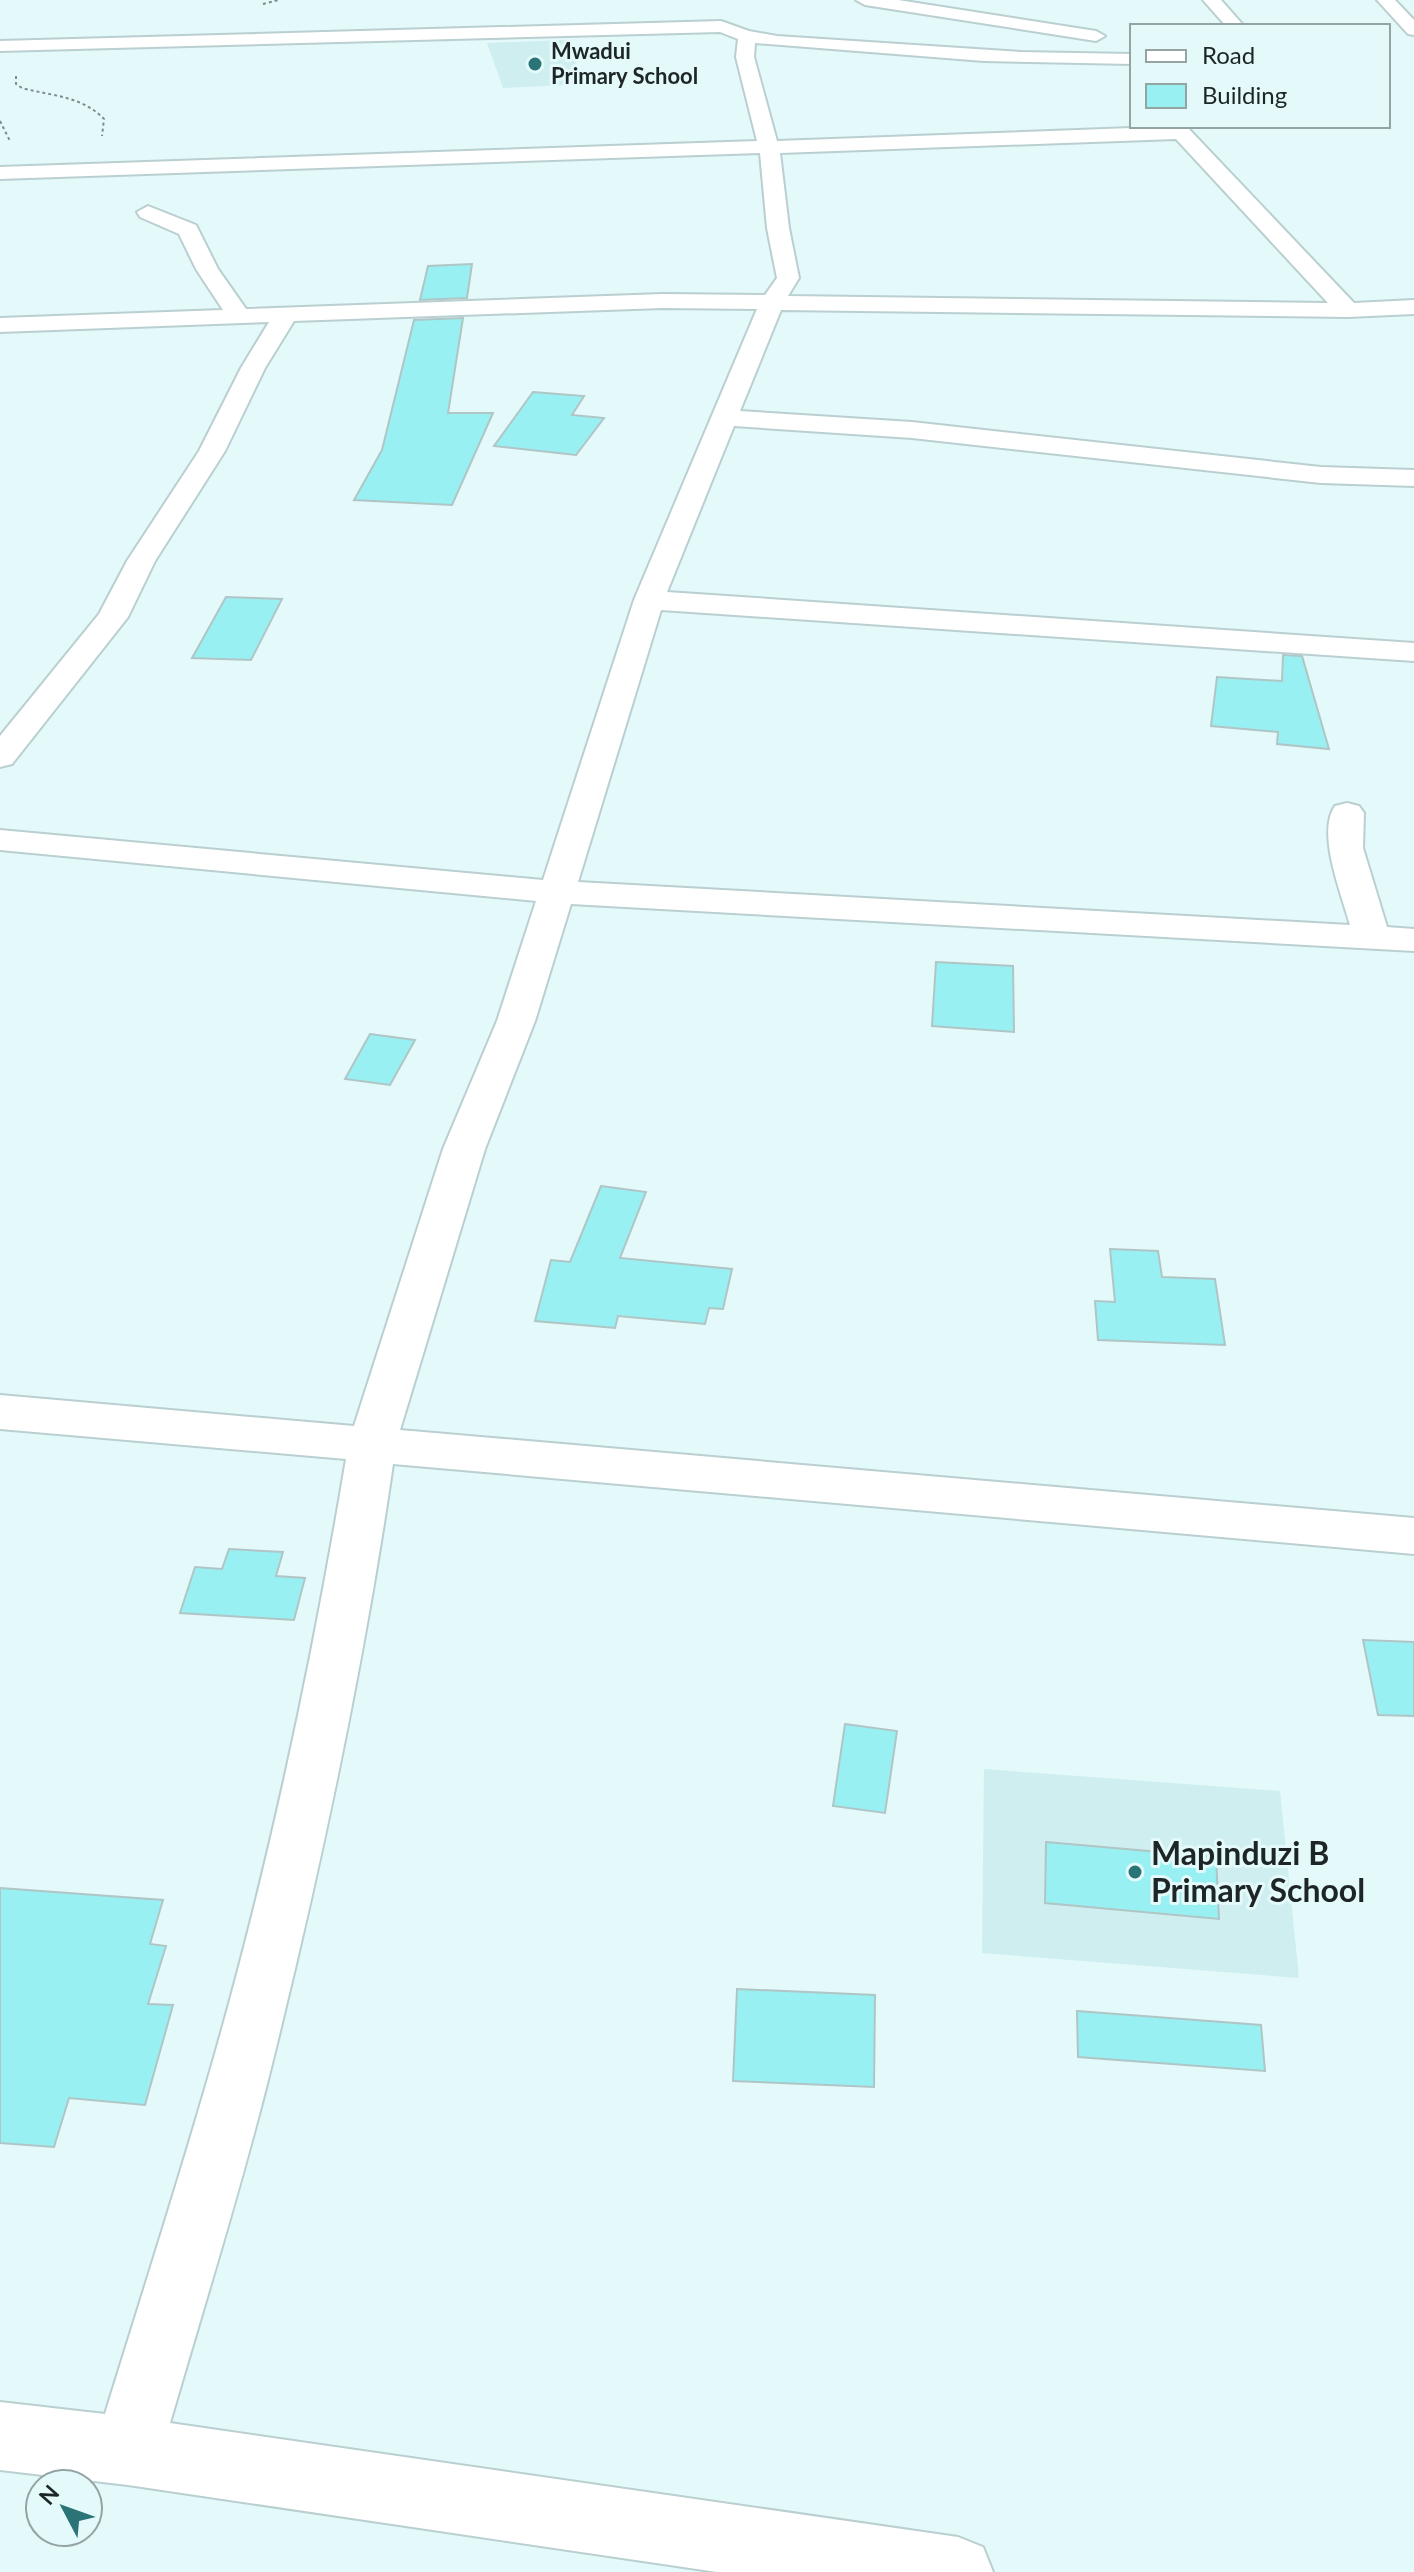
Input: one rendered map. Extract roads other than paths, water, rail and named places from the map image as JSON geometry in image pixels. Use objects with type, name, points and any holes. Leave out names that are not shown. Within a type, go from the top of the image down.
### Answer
[{"type":"street","points":[[865,0],[1118,39]]},
{"type":"street","points":[[1212,0],[1233,24]]},
{"type":"street","points":[[1386,0],[1414,30]]},
{"type":"street","points":[[688,6],[724,27],[747,36],[945,53],[1123,59]]},
{"type":"street","points":[[0,46],[632,27],[724,27]]},
{"type":"street","points":[[128,2451],[237,2083],[295,1853],[356,1547],[372,1444],[464,1149],[516,1021],[649,600],[772,302],[788,278],[778,228],[769,147],[745,57],[747,36]]},
{"type":"street","points":[[1414,43],[1403,44],[1414,50]]},
{"type":"street","points":[[0,173],[1178,130],[1348,310]]},
{"type":"street","points":[[148,212],[188,230],[207,269],[240,317]]},
{"type":"street","points":[[0,325],[562,303],[772,302],[1348,310],[1414,307]]},
{"type":"street","points":[[0,757],[113,617],[141,561],[212,451],[253,368],[285,316]]},
{"type":"street","points":[[723,418],[912,430],[1321,475],[1414,478]]},
{"type":"street","points":[[649,600],[1414,652]]},
{"type":"street","points":[[1347,813],[1346,848],[1372,937]]},
{"type":"street","points":[[0,840],[557,892],[1414,940]]},
{"type":"street","points":[[0,1412],[1414,1536]]},
{"type":"street","points":[[0,2436],[128,2451],[958,2572]]},
{"type":"place","name":"Mwadui Primary School","points":[[535,64]]},
{"type":"place","name":"Mapinduzi B Primary School","points":[[1135,1872]]}]
